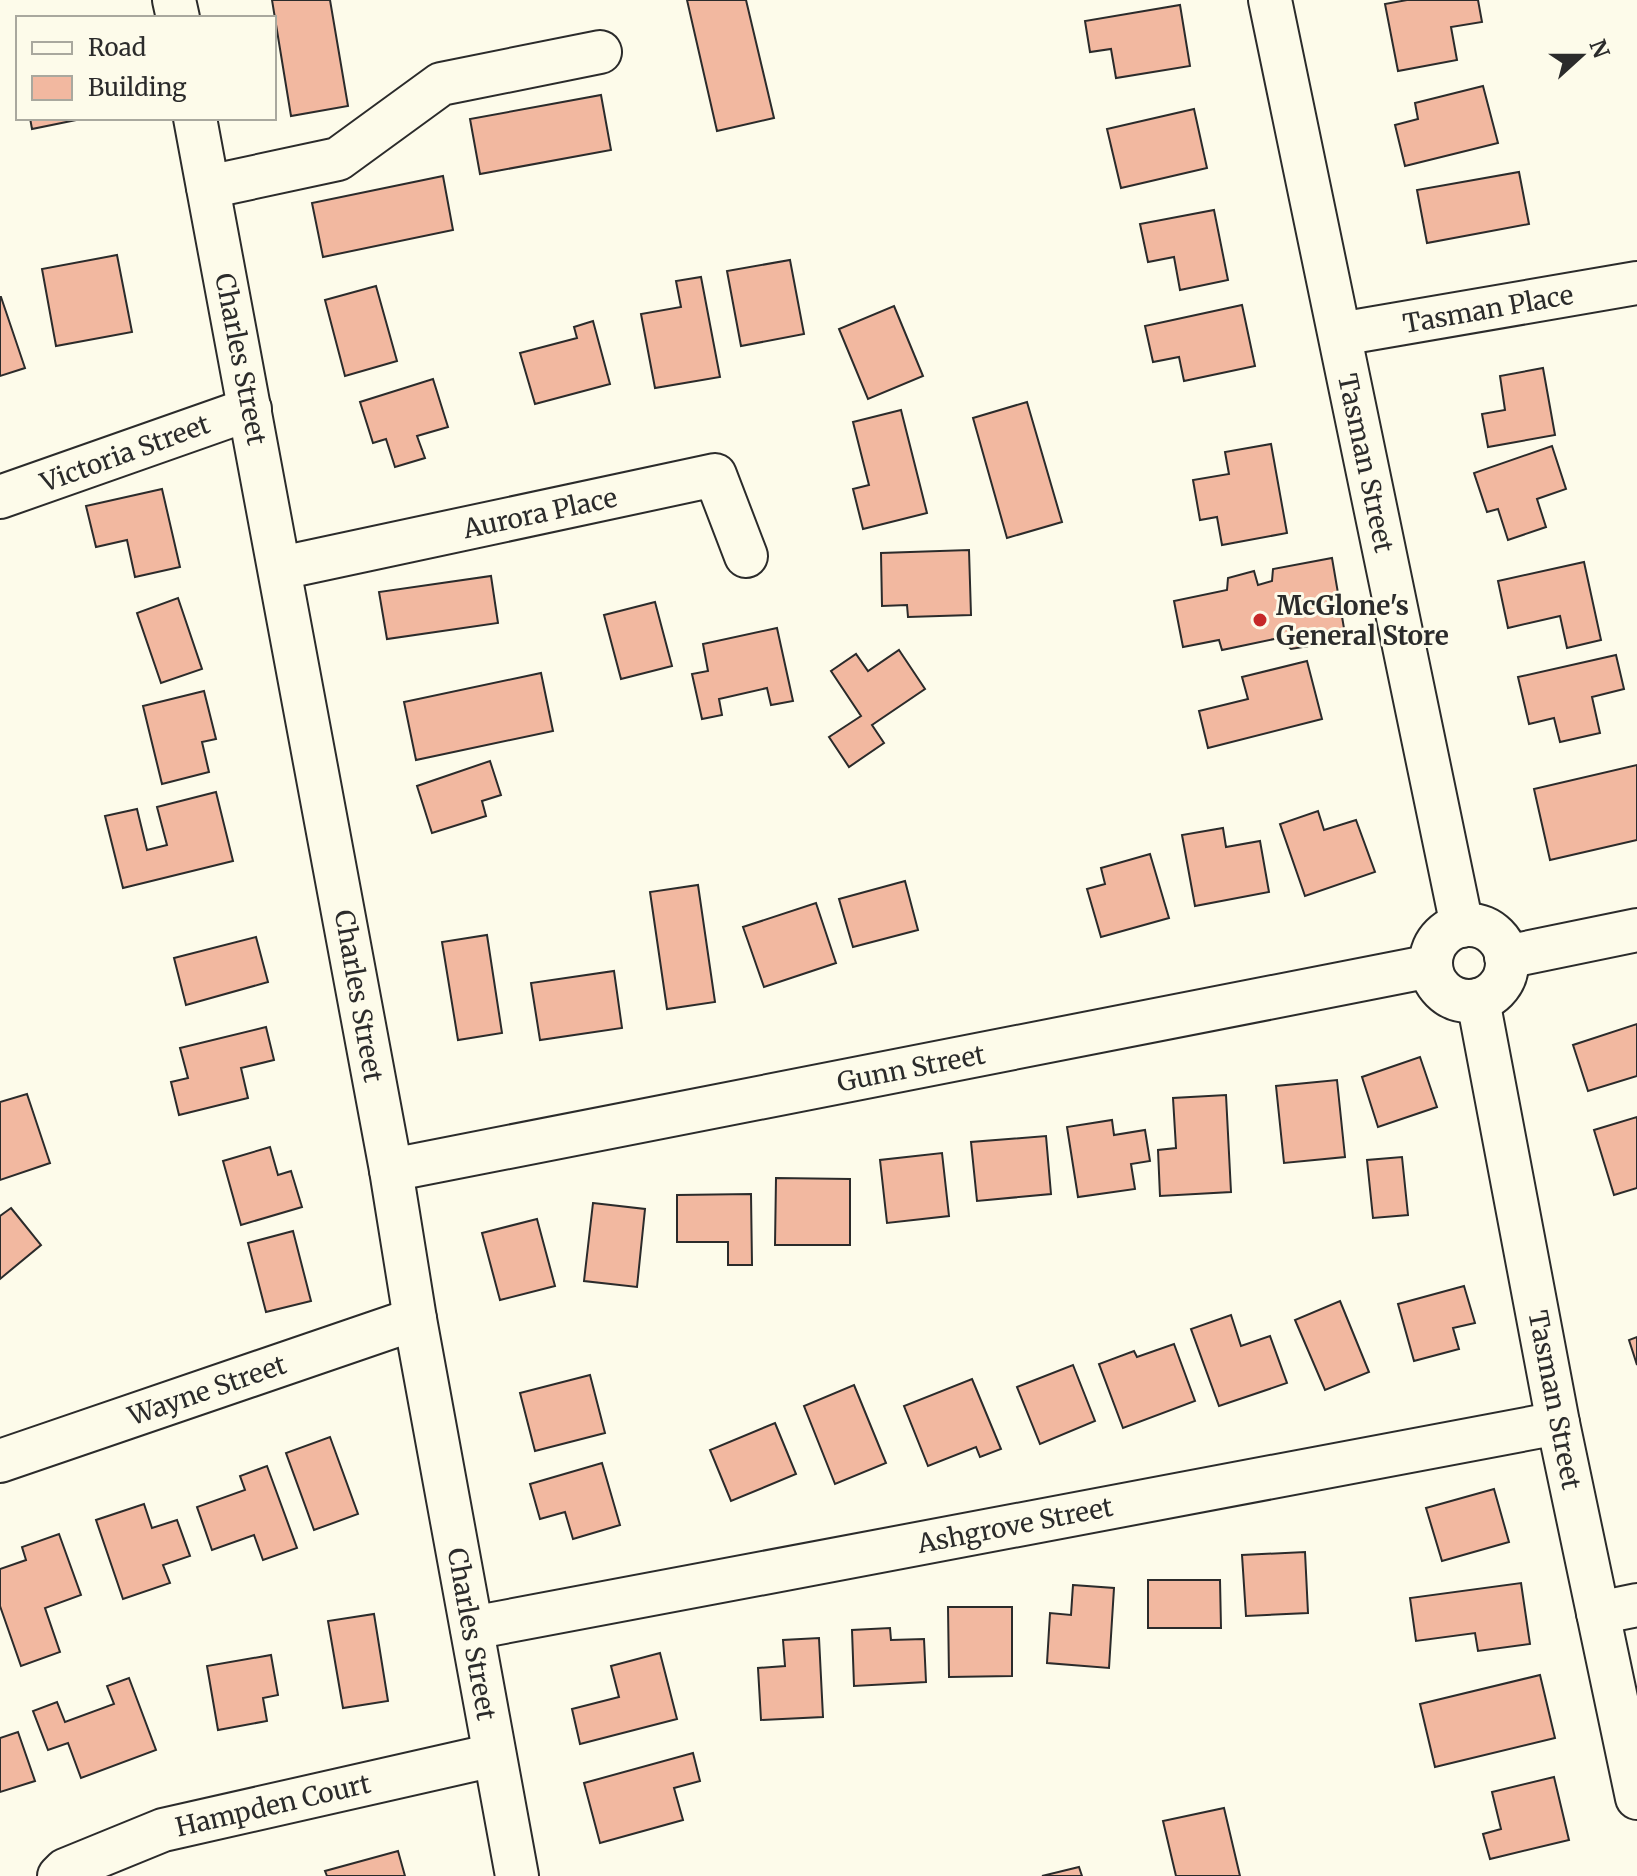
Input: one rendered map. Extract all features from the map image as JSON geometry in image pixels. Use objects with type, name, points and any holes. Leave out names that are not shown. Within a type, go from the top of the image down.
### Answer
[{"type":"street","name":"Tasman Street","points":[[1270,0],[1462,926]]},
{"type":"street","points":[[208,187],[338,159],[441,84],[600,52]]},
{"type":"street","name":"Charles Street","points":[[195,120],[281,568],[517,1876]]},
{"type":"street","name":"Tasman Place","points":[[1340,334],[1637,283]]},
{"type":"street","name":"Victoria Street","points":[[0,497],[250,409]]},
{"type":"street","name":"Aurora Place","points":[[281,568],[715,475],[746,556]]},
{"type":"street","points":[[1462,926],[1486,929],[1503,945],[1506,957],[1507,968],[1498,988],[1478,1000],[1453,998],[1434,979],[1431,966],[1432,953],[1439,940],[1449,930],[1462,926]]},
{"type":"street","points":[[1506,957],[1637,930]]},
{"type":"street","name":"Gunn Street","points":[[391,1170],[1431,966]]},
{"type":"street","name":"Tasman Street","points":[[1478,1000],[1558,1423],[1618,1609],[1637,1798]]},
{"type":"street","name":"Wayne Street","points":[[0,1461],[415,1319]]},
{"type":"street","name":"Ashgrove Street","points":[[472,1628],[1558,1423]]},
{"type":"street","name":"Hampden Court","points":[[59,1876],[65,1870],[163,1830],[494,1755]]},
{"type":"building","points":[[272,0],[330,0],[348,106],[291,116]]},
{"type":"building","points":[[687,0],[746,0],[774,118],[717,131]]},
{"type":"building","points":[[1407,0],[1478,0],[1482,22],[1451,27],[1457,60],[1398,71],[1385,4]]},
{"type":"building","points":[[1180,5],[1190,66],[1116,78],[1111,49],[1090,52],[1085,21]]},
{"type":"building","points":[[1483,86],[1498,143],[1405,166],[1395,125],[1418,119],[1415,103]]},
{"type":"building","points":[[601,95],[611,150],[480,174],[470,119]]},
{"type":"building","points":[[1194,109],[1207,168],[1121,188],[1107,129]]},
{"type":"building","points":[[30,120],[76,120],[32,129]]},
{"type":"building","points":[[1519,172],[1529,224],[1427,243],[1417,190]]},
{"type":"building","points":[[443,176],[453,230],[323,257],[312,203]]},
{"type":"building","points":[[1214,210],[1228,280],[1180,290],[1174,257],[1148,262],[1140,224]]},
{"type":"building","points":[[117,255],[132,332],[56,346],[42,269]]},
{"type":"building","points":[[790,260],[804,334],[741,346],[727,271]]},
{"type":"building","points":[[701,277],[720,377],[655,388],[641,314],[681,307],[676,281]]},
{"type":"building","points":[[376,286],[397,361],[345,376],[325,300]]},
{"type":"building","points":[[0,297],[25,368],[0,376]]},
{"type":"building","points":[[1242,305],[1255,366],[1184,381],[1179,357],[1153,362],[1145,326]]},
{"type":"building","points":[[894,306],[923,376],[868,399],[839,329]]},
{"type":"building","points":[[593,321],[610,384],[535,404],[520,353],[577,338],[574,327]]},
{"type":"building","points":[[1543,368],[1555,435],[1488,447],[1482,414],[1505,410],[1500,376]]},
{"type":"building","points":[[433,379],[448,427],[417,436],[425,458],[395,467],[386,439],[373,443],[360,402]]},
{"type":"building","points":[[1027,402],[1062,522],[1007,538],[973,418]]},
{"type":"building","points":[[901,410],[927,513],[863,529],[853,489],[869,485],[853,422]]},
{"type":"building","points":[[1271,444],[1287,533],[1222,545],[1217,517],[1200,520],[1193,480],[1229,474],[1225,452]]},
{"type":"building","points":[[1552,446],[1566,489],[1537,499],[1546,527],[1508,540],[1498,509],[1487,512],[1474,473]]},
{"type":"building","points":[[162,489],[180,567],[135,577],[127,540],[96,547],[86,506]]},
{"type":"building","points":[[969,550],[971,615],[908,617],[907,605],[882,606],[881,553]]},
{"type":"building","name":"McGlone's General Store","points":[[1332,558],[1346,640],[1291,649],[1279,638],[1222,650],[1219,640],[1183,647],[1174,601],[1227,590],[1228,578],[1254,571],[1258,585],[1272,581],[1273,569]]},
{"type":"building","points":[[1584,562],[1601,640],[1567,648],[1560,616],[1508,628],[1498,581]]},
{"type":"building","points":[[491,576],[498,623],[387,639],[379,592]]},
{"type":"building","points":[[178,598],[202,669],[161,683],[137,613]]},
{"type":"building","points":[[655,602],[672,666],[621,679],[604,615]]},
{"type":"building","points":[[777,628],[793,701],[771,705],[767,688],[719,699],[722,715],[702,719],[692,674],[708,671],[703,644]]},
{"type":"building","points":[[899,650],[925,689],[872,725],[884,743],[849,767],[829,737],[861,716],[831,671],[856,654],[868,671]]},
{"type":"building","points":[[1616,655],[1624,689],[1592,697],[1600,733],[1560,742],[1554,718],[1529,724],[1518,677]]},
{"type":"building","points":[[1307,661],[1322,719],[1208,748],[1199,711],[1248,699],[1242,677]]},
{"type":"building","points":[[541,673],[553,731],[416,760],[404,702]]},
{"type":"building","points":[[204,691],[216,739],[202,742],[209,772],[162,784],[143,706]]},
{"type":"building","points":[[490,761],[501,795],[482,801],[486,816],[432,833],[417,786]]},
{"type":"building","points":[[1637,765],[1637,840],[1550,860],[1534,789]]},
{"type":"building","points":[[216,792],[233,861],[123,888],[105,816],[137,809],[147,850],[167,845],[157,807]]},
{"type":"building","points":[[1318,811],[1324,830],[1356,820],[1375,872],[1305,896],[1280,824]]},
{"type":"building","points":[[1223,828],[1226,847],[1260,841],[1269,892],[1195,906],[1182,835]]},
{"type":"building","points":[[1150,854],[1169,918],[1101,937],[1087,889],[1105,884],[1101,868]]},
{"type":"building","points":[[905,881],[918,930],[853,947],[839,899]]},
{"type":"building","points":[[698,885],[715,1002],[667,1009],[650,892]]},
{"type":"building","points":[[816,903],[836,963],[764,987],[743,927]]},
{"type":"building","points":[[487,935],[502,1033],[458,1040],[442,942]]},
{"type":"building","points":[[256,937],[268,982],[186,1005],[174,958]]},
{"type":"building","points":[[614,971],[622,1028],[540,1040],[531,983]]},
{"type":"building","points":[[1637,1024],[1637,1076],[1588,1091],[1573,1045]]},
{"type":"building","points":[[266,1027],[274,1060],[241,1068],[248,1098],[179,1115],[171,1082],[188,1078],[180,1048]]},
{"type":"building","points":[[1420,1057],[1437,1107],[1378,1127],[1362,1077]]},
{"type":"building","points":[[1337,1080],[1345,1157],[1284,1163],[1276,1086]]},
{"type":"building","points":[[27,1094],[50,1163],[0,1180],[0,1102]]},
{"type":"building","points":[[1226,1095],[1231,1192],[1160,1196],[1158,1150],[1176,1148],[1173,1098]]},
{"type":"building","points":[[1637,1117],[1637,1188],[1614,1195],[1594,1130]]},
{"type":"building","points":[[1112,1120],[1114,1135],[1145,1130],[1150,1161],[1131,1164],[1135,1189],[1078,1197],[1067,1127]]},
{"type":"building","points":[[1046,1136],[1051,1194],[977,1201],[971,1142]]},
{"type":"building","points":[[270,1147],[278,1175],[291,1171],[302,1207],[241,1225],[223,1161]]},
{"type":"building","points":[[942,1153],[949,1216],[887,1223],[880,1160]]},
{"type":"building","points":[[1402,1157],[1408,1215],[1373,1218],[1367,1160]]},
{"type":"building","points":[[776,1178],[850,1179],[850,1245],[775,1245]]},
{"type":"building","points":[[751,1194],[752,1265],[728,1265],[728,1242],[677,1242],[677,1195]]},
{"type":"building","points":[[593,1203],[645,1209],[637,1287],[584,1281]]},
{"type":"building","points":[[11,1208],[41,1245],[0,1279],[0,1216]]},
{"type":"building","points":[[537,1219],[555,1286],[500,1300],[482,1233]]},
{"type":"building","points":[[293,1231],[311,1301],[266,1312],[248,1243]]},
{"type":"building","points":[[1464,1286],[1475,1323],[1453,1328],[1459,1349],[1414,1361],[1398,1304]]},
{"type":"building","points":[[1340,1301],[1369,1372],[1325,1390],[1295,1320]]},
{"type":"building","points":[[1231,1315],[1241,1346],[1270,1336],[1287,1383],[1219,1406],[1191,1329]]},
{"type":"building","points":[[1637,1337],[1637,1365],[1629,1340]]},
{"type":"building","points":[[1174,1344],[1195,1401],[1123,1428],[1099,1364],[1134,1351],[1137,1357]]},
{"type":"building","points":[[1073,1365],[1095,1421],[1040,1444],[1017,1387]]},
{"type":"building","points":[[590,1375],[605,1433],[535,1451],[520,1393]]},
{"type":"building","points":[[972,1379],[1001,1449],[980,1457],[976,1447],[928,1466],[904,1406]]},
{"type":"building","points":[[854,1385],[886,1463],[835,1484],[804,1406]]},
{"type":"building","points":[[775,1423],[796,1474],[731,1501],[710,1450]]},
{"type":"building","points":[[330,1437],[358,1514],[314,1530],[286,1453]]},
{"type":"building","points":[[602,1463],[620,1525],[573,1539],[565,1512],[540,1519],[530,1484]]},
{"type":"building","points":[[267,1466],[297,1548],[263,1560],[254,1535],[212,1550],[197,1507],[245,1490],[240,1476]]},
{"type":"building","points":[[1494,1489],[1509,1542],[1442,1561],[1426,1508]]},
{"type":"building","points":[[144,1504],[152,1528],[177,1520],[190,1556],[163,1565],[170,1583],[123,1599],[96,1520]]},
{"type":"building","points":[[59,1534],[81,1595],[45,1608],[60,1652],[21,1666],[0,1606],[0,1569],[26,1560],[22,1547]]},
{"type":"building","points":[[1305,1552],[1308,1613],[1246,1616],[1242,1555]]},
{"type":"building","points":[[1148,1580],[1220,1580],[1221,1628],[1148,1628]]},
{"type":"building","points":[[1521,1583],[1530,1644],[1478,1651],[1475,1633],[1416,1641],[1410,1598]]},
{"type":"building","points":[[1073,1585],[1114,1588],[1109,1668],[1047,1663],[1050,1613],[1071,1615]]},
{"type":"building","points":[[948,1607],[1012,1607],[1012,1676],[949,1677]]},
{"type":"building","points":[[374,1614],[388,1701],[343,1708],[328,1621]]},
{"type":"building","points":[[890,1628],[891,1640],[924,1639],[926,1682],[854,1686],[852,1630]]},
{"type":"building","points":[[819,1638],[823,1717],[761,1720],[758,1668],[785,1666],[783,1640]]},
{"type":"building","points":[[660,1653],[677,1719],[580,1744],[572,1709],[619,1697],[611,1666]]},
{"type":"building","points":[[271,1655],[278,1695],[263,1698],[267,1721],[218,1730],[207,1666]]},
{"type":"building","points":[[1540,1675],[1555,1738],[1435,1767],[1420,1704]]},
{"type":"building","points":[[129,1678],[156,1750],[81,1778],[68,1743],[48,1750],[33,1711],[57,1702],[65,1722],[114,1704],[107,1686]]},
{"type":"building","points":[[18,1732],[35,1781],[0,1792],[0,1738]]},
{"type":"building","points":[[693,1753],[700,1781],[674,1788],[683,1820],[600,1843],[584,1783]]},
{"type":"building","points":[[1554,1777],[1569,1840],[1490,1859],[1483,1834],[1501,1829],[1492,1792]]},
{"type":"building","points":[[1224,1808],[1240,1876],[1176,1876],[1163,1821]]},
{"type":"building","points":[[398,1851],[405,1876],[327,1876],[325,1871]]},
{"type":"building","points":[[1079,1867],[1082,1876],[1042,1876]]},
{"type":"place","name":"McGlone's General Store","points":[[1260,620]]}]
